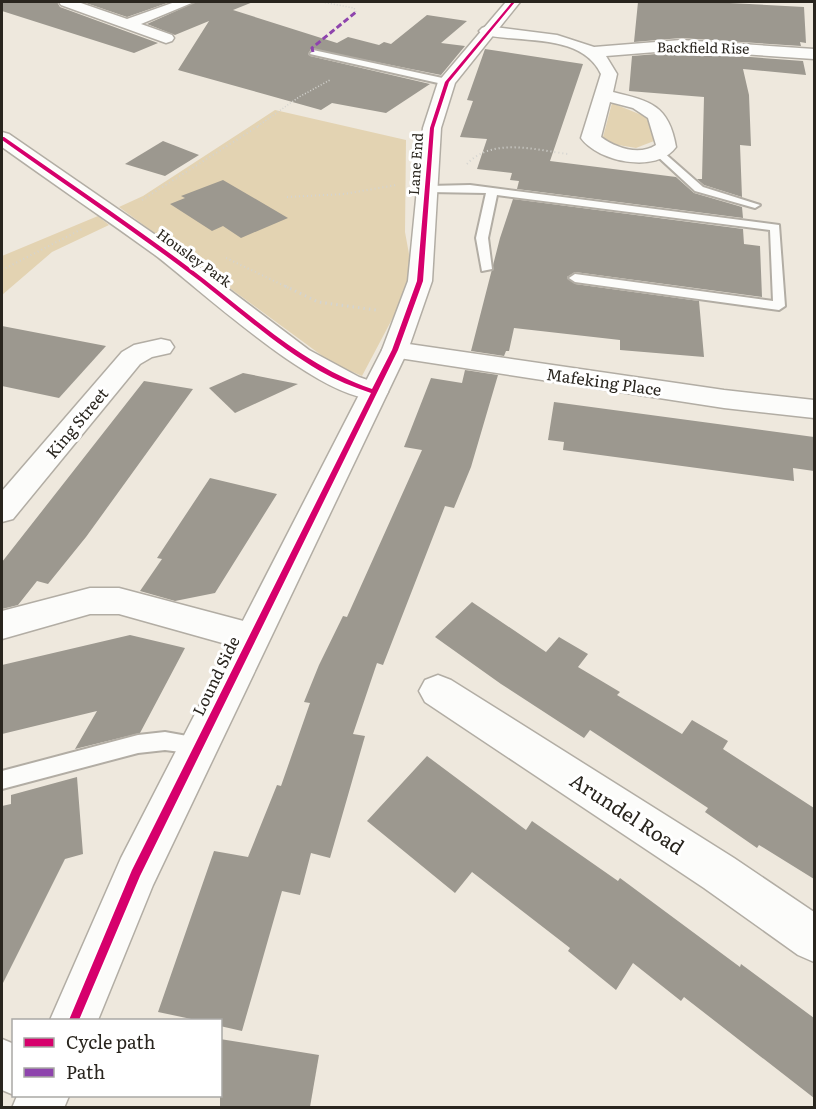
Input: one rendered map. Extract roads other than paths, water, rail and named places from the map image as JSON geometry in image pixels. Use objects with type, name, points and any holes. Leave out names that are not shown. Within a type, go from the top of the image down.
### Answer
[{"type":"street","points":[[66,2],[166,38]]},
{"type":"street","points":[[126,24],[187,2]]},
{"type":"street","name":"Lane End","points":[[395,350],[420,281],[432,128],[447,82],[513,2]]},
{"type":"street","points":[[487,31],[565,41],[591,52],[607,66],[609,74],[605,95],[591,138],[599,146],[628,154],[659,153],[666,147],[664,126],[659,116],[634,103],[605,95]]},
{"type":"street","name":"Backfield Rise","points":[[591,52],[681,45],[814,54]]},
{"type":"street","name":"Housley Park","points":[[2,138],[316,365],[350,386],[374,392]]},
{"type":"street","name":"King Street","points":[[2,511],[131,358],[143,351],[161,347]]},
{"type":"street","name":"Lound Side","points":[[74,1019],[136,873],[197,745],[331,482],[395,350]]},
{"type":"street","name":"Mafeking Place","points":[[395,350],[724,399],[814,409]]},
{"type":"street","points":[[2,625],[90,601],[119,601],[251,637]]},
{"type":"street","name":"Arundel Road","points":[[438,691],[719,873],[814,939]]},
{"type":"lane","points":[[313,52],[447,82]]},
{"type":"lane","points":[[659,153],[699,189],[755,205]]},
{"type":"lane","points":[[429,184],[775,227],[779,306],[575,278]]},
{"type":"lane","points":[[486,269],[482,238],[492,191]]},
{"type":"lane","points":[[2,780],[138,744],[165,741],[197,745]]}]
